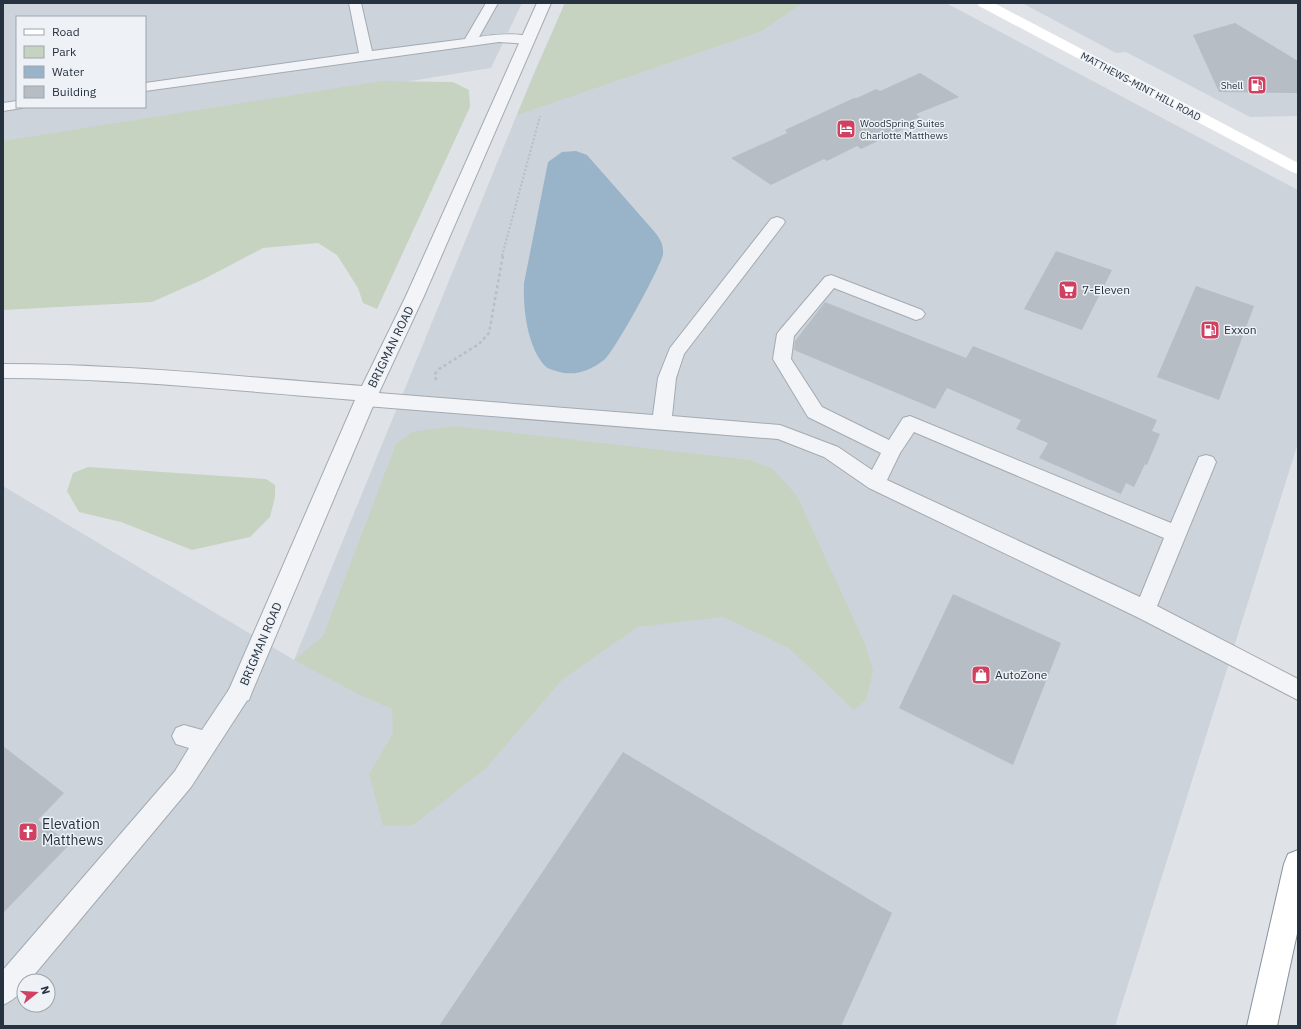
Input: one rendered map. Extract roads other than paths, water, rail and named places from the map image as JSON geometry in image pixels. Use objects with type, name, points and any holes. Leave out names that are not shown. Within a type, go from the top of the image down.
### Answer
[{"type":"main road","name":"MATTHEWS-MINT HILL ROAD","points":[[984,3],[1298,169]]},
{"type":"main road","points":[[1262,1026],[1298,864]]},
{"type":"street","name":"BRIGMAN ROAD","points":[[240,692],[367,397],[415,296],[544,3]]},
{"type":"street","points":[[3,371],[67,371],[120,374],[367,397]]},
{"type":"lane","points":[[355,3],[366,56]]},
{"type":"lane","points":[[470,42],[492,3]]},
{"type":"lane","points":[[146,87],[499,38],[528,40]]},
{"type":"lane","points":[[3,107],[16,105]]},
{"type":"lane","points":[[662,423],[664,386],[668,370],[676,352],[777,222]]},
{"type":"lane","points":[[892,450],[815,412],[782,359],[786,334],[831,281],[916,314]]},
{"type":"lane","points":[[367,397],[780,432],[831,452],[876,482],[1145,610],[1298,690]]},
{"type":"lane","points":[[876,482],[892,450],[910,423],[1176,534]]},
{"type":"lane","points":[[1145,610],[1206,462]]},
{"type":"lane","points":[[3,991],[183,779],[240,692]]},
{"type":"lane","points":[[184,736],[207,742]]},
{"type":"water","points":[[576,151],[587,155],[653,230],[661,241],[663,254],[655,274],[626,327],[604,360],[581,372],[562,373],[546,367],[534,348],[527,327],[525,315],[524,283],[548,162],[562,152]]},
{"type":"place","name":"Shell","points":[[1257,85]]},
{"type":"place","name":"WoodSpring Suites Charlotte Matthews","points":[[846,129]]},
{"type":"place","name":"7-Eleven","points":[[1068,290]]},
{"type":"place","name":"Exxon","points":[[1210,330]]},
{"type":"place","name":"AutoZone","points":[[981,675]]},
{"type":"place","name":"Elevation Matthews","points":[[28,832]]}]
